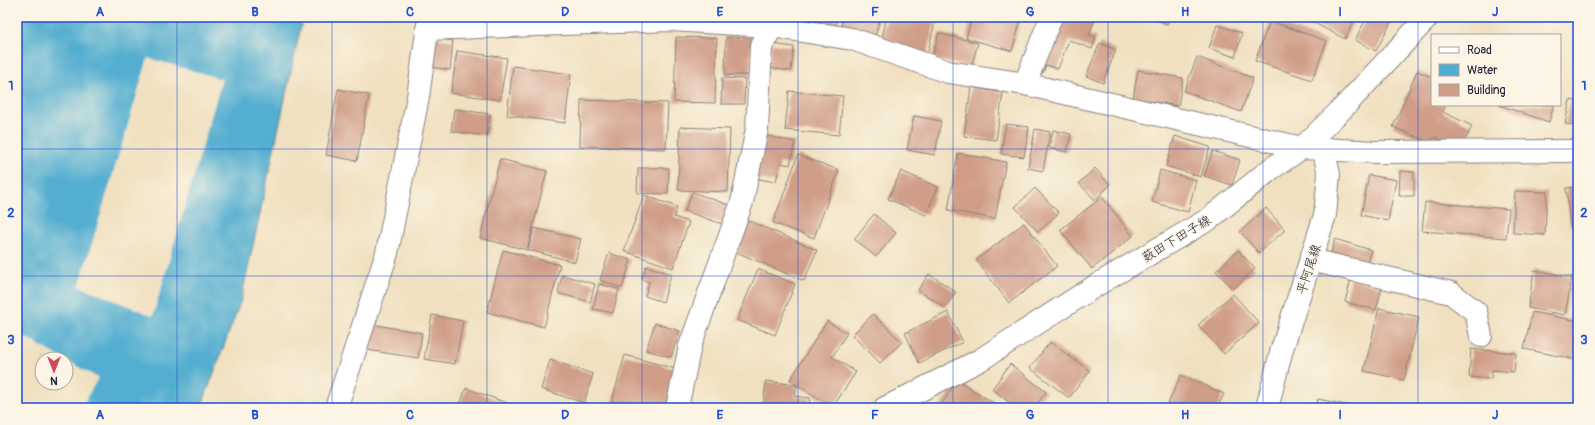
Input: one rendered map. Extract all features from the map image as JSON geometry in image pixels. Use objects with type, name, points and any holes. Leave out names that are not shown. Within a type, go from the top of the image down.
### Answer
[{"type":"street","points":[[1025,84],[1051,17]]},
{"type":"street","name":"薮田下田子線","points":[[885,408],[980,360],[1100,283],[1209,219],[1272,168],[1313,148],[1342,109],[1428,17]]},
{"type":"street","points":[[336,408],[387,253],[418,97],[428,23],[671,20],[774,22],[852,40],[948,72],[1025,84],[1313,148],[1375,152],[1578,152]]},
{"type":"street","points":[[676,408],[690,346],[742,202],[757,128],[761,47],[774,22]]},
{"type":"street","name":"平阿尾線","points":[[1267,408],[1282,349],[1325,215],[1329,174],[1313,148]]},
{"type":"street","points":[[1311,260],[1451,293],[1476,312],[1481,336]]},
{"type":"water","points":[[17,17],[303,17],[241,300],[201,408],[17,408]]},
{"type":"pier","points":[[148,58],[222,79],[153,316],[79,286]]},
{"type":"pier","points":[[24,337],[49,351],[34,351],[34,391],[74,391],[74,364],[98,378],[81,408],[17,408],[17,350]]},
{"type":"building","points":[[795,17],[838,17],[835,32],[794,22]]},
{"type":"building","points":[[843,17],[880,17],[875,38],[840,31]]},
{"type":"building","points":[[887,17],[936,17],[927,56],[880,45]]},
{"type":"building","points":[[972,17],[1015,17],[1021,19],[1012,51],[966,38]]},
{"type":"building","points":[[1055,17],[1096,17],[1089,35],[1096,37],[1092,49],[1069,40],[1058,69],[1046,65],[1043,73],[1036,71]]},
{"type":"building","points":[[1148,17],[1170,17],[1167,24]]},
{"type":"building","points":[[1303,17],[1356,17],[1345,39]]},
{"type":"building","points":[[1367,17],[1393,18],[1376,51],[1355,40]]},
{"type":"building","points":[[1270,21],[1327,41],[1312,80],[1255,61]]},
{"type":"building","points":[[1217,25],[1242,33],[1235,57],[1209,48]]},
{"type":"building","points":[[939,33],[978,43],[971,68],[932,58]]},
{"type":"building","points":[[676,37],[717,38],[715,103],[674,102]]},
{"type":"building","points":[[726,37],[751,38],[750,75],[725,75]]},
{"type":"building","points":[[434,38],[453,41],[450,70],[430,67]]},
{"type":"building","points":[[1100,43],[1116,50],[1103,83],[1086,76]]},
{"type":"building","points":[[772,44],[794,47],[791,71],[769,68]]},
{"type":"building","points":[[457,51],[507,58],[500,100],[451,93]]},
{"type":"building","points":[[1197,57],[1253,78],[1241,112],[1184,91]]},
{"type":"building","points":[[513,66],[571,74],[565,123],[507,115]]},
{"type":"building","points":[[1138,70],[1183,78],[1178,106],[1133,98]]},
{"type":"building","points":[[1417,71],[1431,77],[1431,106],[1444,106],[1443,112],[1472,126],[1461,149],[1435,137],[1429,142],[1393,127]]},
{"type":"building","points":[[722,78],[745,79],[744,104],[721,104]]},
{"type":"building","points":[[971,87],[1003,93],[996,140],[964,136]]},
{"type":"building","points":[[338,89],[369,95],[357,161],[326,155]]},
{"type":"building","points":[[789,91],[843,96],[839,135],[785,130]]},
{"type":"building","points":[[581,100],[668,103],[666,149],[580,146]]},
{"type":"building","points":[[1570,100],[1578,101],[1578,126],[1565,124]]},
{"type":"building","points":[[1502,106],[1554,106],[1549,122]]},
{"type":"building","points":[[454,109],[490,114],[487,136],[451,131]]},
{"type":"building","points":[[914,116],[941,121],[935,155],[907,150]]},
{"type":"building","points":[[1006,124],[1029,127],[1024,157],[1001,154]]},
{"type":"building","points":[[680,127],[730,129],[728,192],[678,190]]},
{"type":"building","points":[[1035,129],[1050,132],[1043,171],[1028,168]]},
{"type":"building","points":[[1053,130],[1071,134],[1067,152],[1049,148]]},
{"type":"building","points":[[763,135],[795,142],[790,165],[780,163],[776,182],[753,178]]},
{"type":"building","points":[[1175,136],[1210,147],[1201,177],[1166,166]]},
{"type":"building","points":[[1213,151],[1240,160],[1232,185],[1204,176]]},
{"type":"building","points":[[958,153],[1006,162],[995,219],[948,210]]},
{"type":"building","points":[[798,155],[839,170],[814,238],[773,223]]},
{"type":"building","points":[[500,159],[547,171],[527,250],[480,238]]},
{"type":"building","points":[[638,168],[669,168],[668,194],[637,193]]},
{"type":"building","points":[[1095,168],[1110,185],[1095,200],[1079,183]]},
{"type":"building","points":[[1160,170],[1196,180],[1188,212],[1152,202]]},
{"type":"building","points":[[901,171],[938,187],[926,215],[888,199]]},
{"type":"building","points":[[1400,171],[1414,172],[1414,196],[1399,196]]},
{"type":"building","points":[[1369,175],[1396,180],[1388,221],[1361,215]]},
{"type":"building","points":[[1578,187],[1578,226],[1570,226],[1566,188]]},
{"type":"building","points":[[1035,188],[1059,213],[1038,232],[1015,207]]},
{"type":"building","points":[[1515,191],[1547,192],[1545,235],[1513,233]]},
{"type":"building","points":[[692,192],[729,205],[722,224],[685,211]]},
{"type":"building","points":[[644,195],[677,207],[674,217],[689,222],[673,268],[624,251]]},
{"type":"building","points":[[1102,197],[1133,236],[1092,269],[1060,230]]},
{"type":"building","points":[[1425,202],[1509,209],[1506,238],[1422,231]]},
{"type":"building","points":[[1266,208],[1285,230],[1259,253],[1240,232]]},
{"type":"building","points":[[874,214],[896,233],[876,257],[854,239]]},
{"type":"building","points":[[747,220],[817,250],[804,281],[734,251]]},
{"type":"building","points":[[1024,223],[1057,266],[1009,303],[976,260]]},
{"type":"building","points":[[534,228],[581,239],[575,262],[528,250]]},
{"type":"building","points":[[1335,239],[1371,250],[1367,262],[1331,253]]},
{"type":"building","points":[[503,250],[560,265],[544,327],[487,312]]},
{"type":"building","points":[[1238,250],[1255,269],[1233,289],[1216,271]]},
{"type":"building","points":[[609,253],[631,260],[622,288],[600,280]]},
{"type":"building","points":[[646,266],[671,274],[663,302],[645,296],[649,282],[642,279]]},
{"type":"building","points":[[758,269],[795,284],[775,335],[737,320]]},
{"type":"building","points":[[1534,270],[1572,277],[1565,315],[1528,308]]},
{"type":"building","points":[[929,274],[956,292],[945,308],[918,290]]},
{"type":"building","points":[[562,275],[595,284],[590,302],[558,293]]},
{"type":"building","points":[[1351,279],[1382,287],[1376,310],[1345,302]]},
{"type":"building","points":[[599,284],[619,289],[613,313],[593,309]]},
{"type":"building","points":[[1233,294],[1259,323],[1224,354],[1198,325]]},
{"type":"building","points":[[1379,308],[1419,317],[1404,380],[1364,371]]},
{"type":"building","points":[[948,312],[963,342],[919,363],[905,333]]},
{"type":"building","points":[[1532,312],[1578,321],[1578,339],[1574,359],[1524,349]]},
{"type":"building","points":[[873,314],[902,342],[880,363],[852,335]]},
{"type":"building","points":[[432,315],[463,321],[455,364],[424,359]]},
{"type":"building","points":[[827,321],[847,333],[832,357],[856,372],[833,407],[790,380]]},
{"type":"building","points":[[655,323],[680,331],[671,357],[646,350]]},
{"type":"building","points":[[371,324],[422,333],[418,358],[367,350]]},
{"type":"building","points":[[1050,342],[1090,371],[1069,398],[1030,368]]},
{"type":"building","points":[[1471,349],[1516,353],[1514,372],[1492,370],[1491,379],[1469,377]]},
{"type":"building","points":[[625,355],[679,370],[668,408],[610,408]]},
{"type":"building","points":[[550,360],[593,374],[584,403],[541,389]]},
{"type":"building","points":[[1010,364],[1046,392],[1034,408],[1017,408],[992,389]]},
{"type":"building","points":[[1181,375],[1224,394],[1217,408],[1166,408]]},
{"type":"building","points":[[957,380],[1002,408],[939,408]]},
{"type":"building","points":[[766,381],[797,385],[795,396],[810,398],[809,408],[763,408]]},
{"type":"building","points":[[466,388],[515,406],[515,408],[459,408]]},
{"type":"building","points":[[1318,399],[1355,407],[1355,408],[1316,408]]}]
